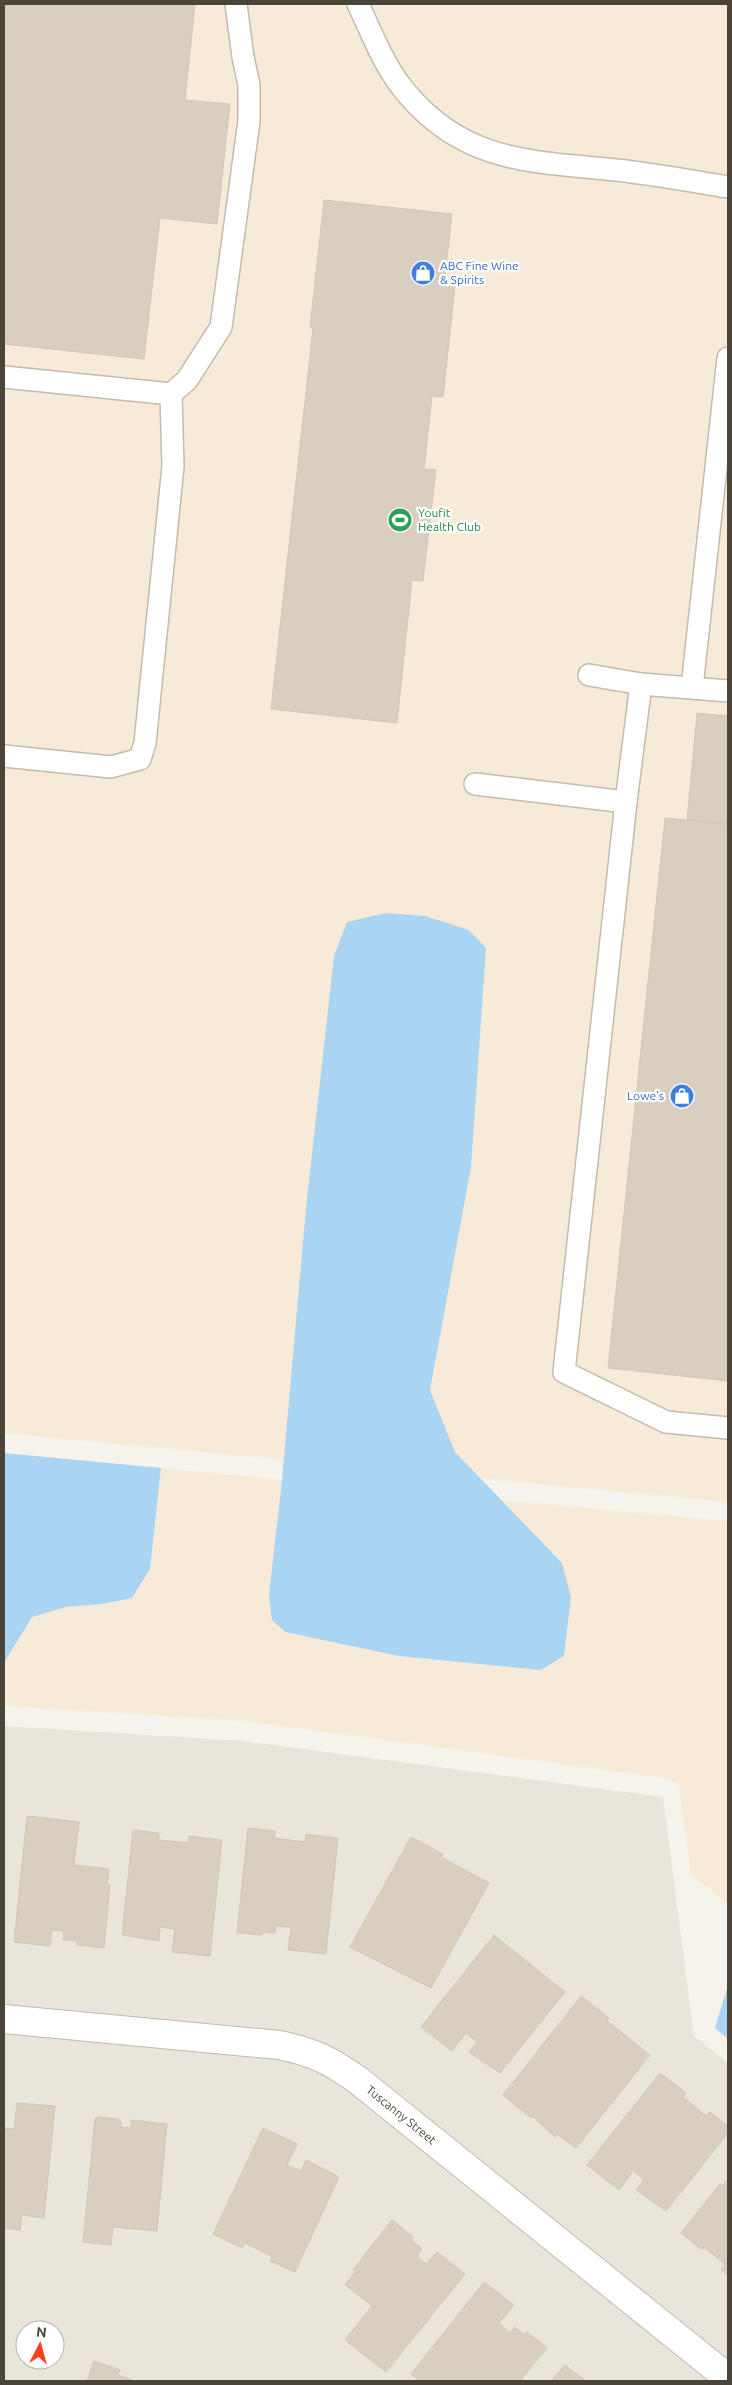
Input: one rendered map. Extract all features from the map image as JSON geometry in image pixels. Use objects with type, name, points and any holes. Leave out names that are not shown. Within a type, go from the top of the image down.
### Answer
[{"type":"street","name":"Tuscanny Street","points":[[4,2018],[279,2045],[310,2051],[338,2066],[360,2081],[728,2378]]},
{"type":"lane","points":[[4,756],[111,767],[140,759],[145,743],[173,466],[171,394],[191,373],[221,327],[250,121],[249,85],[236,4]]},
{"type":"lane","points":[[358,4],[381,56],[394,77],[420,108],[457,138],[516,159],[647,173],[728,187]]},
{"type":"lane","points":[[692,687],[728,358]]},
{"type":"lane","points":[[4,377],[171,394]]},
{"type":"lane","points":[[589,675],[641,684],[728,691]]},
{"type":"lane","points":[[641,684],[626,802],[564,1372],[666,1422],[728,1428]]},
{"type":"lane","points":[[475,784],[626,802]]},
{"type":"shaded area","points":[[4,4],[728,4],[728,1502],[4,1433]]},
{"type":"shaded area","points":[[161,1468],[282,1480],[269,1595],[562,1563],[500,1500],[728,1521],[728,1904],[691,1875],[679,1788],[671,1779],[245,1721],[4,1706],[4,1663],[32,1617],[66,1607],[102,1604],[150,1569]]},
{"type":"shaded area","points":[[4,1726],[243,1741],[663,1797],[694,2036],[728,2063],[728,2381],[4,2381]]},
{"type":"water","points":[[386,913],[425,916],[469,930],[486,948],[471,1167],[430,1390],[455,1452],[562,1563],[571,1597],[564,1656],[541,1670],[399,1656],[285,1632],[272,1620],[269,1595],[282,1480],[306,1208],[334,956],[347,922]]},
{"type":"water","points":[[4,1453],[161,1468],[150,1569],[132,1598],[102,1604],[66,1607],[32,1617],[4,1663]]},
{"type":"water","points":[[728,1985],[728,2039],[715,2028]]},
{"type":"building","points":[[4,4],[195,4],[185,100],[230,104],[217,224],[160,218],[144,359],[4,344]]},
{"type":"building","points":[[324,200],[452,214],[444,285],[455,286],[443,397],[432,396],[424,469],[436,470],[423,581],[412,580],[397,723],[271,709],[313,328],[310,327]]},
{"type":"building","points":[[697,713],[728,716],[728,824],[687,820]]},
{"type":"building","name":"Lowe's","points":[[665,818],[728,824],[728,1381],[608,1368]]},
{"type":"building","points":[[27,1816],[79,1822],[74,1865],[109,1869],[107,1885],[110,1885],[104,1948],[77,1945],[78,1941],[63,1940],[64,1931],[52,1930],[50,1946],[14,1942]]},
{"type":"building","points":[[248,1828],[275,1831],[274,1838],[305,1842],[306,1834],[338,1838],[326,1954],[288,1950],[291,1927],[276,1926],[275,1933],[263,1932],[262,1935],[237,1933]]},
{"type":"building","points":[[133,1830],[159,1833],[159,1840],[189,1843],[189,1836],[222,1840],[210,1956],[172,1952],[175,1929],[160,1927],[159,1941],[122,1935]]},
{"type":"building","points":[[411,1837],[443,1854],[441,1857],[489,1883],[431,1988],[350,1947]]},
{"type":"building","points":[[494,1935],[565,1992],[500,2073],[469,2052],[477,2042],[466,2033],[452,2051],[421,2027]]},
{"type":"building","points":[[581,1996],[609,2018],[607,2021],[650,2055],[576,2148],[557,2134],[555,2137],[532,2116],[531,2118],[503,2095]]},
{"type":"building","points":[[660,2073],[686,2093],[683,2097],[706,2116],[710,2112],[728,2126],[728,2133],[666,2211],[636,2190],[644,2180],[633,2171],[619,2190],[587,2165]]},
{"type":"building","points":[[17,2103],[55,2106],[44,2218],[22,2215],[20,2230],[4,2228],[4,2128],[14,2129]]},
{"type":"building","points":[[95,2118],[117,2119],[121,2121],[120,2127],[131,2128],[131,2120],[167,2124],[157,2231],[113,2227],[111,2245],[83,2242]]},
{"type":"building","points":[[263,2128],[297,2144],[287,2165],[301,2171],[306,2160],[339,2177],[295,2272],[270,2261],[272,2256],[245,2243],[242,2248],[213,2234]]},
{"type":"building","points":[[728,2179],[728,2275],[721,2270],[725,2264],[704,2247],[702,2250],[681,2233],[720,2184],[722,2186]]},
{"type":"building","points":[[392,2220],[413,2237],[411,2240],[422,2249],[417,2256],[426,2264],[437,2252],[465,2274],[386,2372],[345,2340],[372,2306],[345,2285],[355,2272],[353,2270]]},
{"type":"building","points":[[484,2282],[514,2305],[499,2323],[510,2333],[515,2327],[524,2335],[527,2332],[547,2348],[520,2381],[420,2381],[411,2374]]},
{"type":"building","points":[[94,2361],[120,2370],[118,2375],[135,2381],[87,2381]]},
{"type":"building","points":[[565,2365],[586,2381],[551,2381]]},
{"type":"place","name":"ABC Fine Wine & Spirits","points":[[423,273]]},
{"type":"place","name":"Youfit Health Club","points":[[400,520]]},
{"type":"place","name":"Lowe's","points":[[682,1096]]}]
